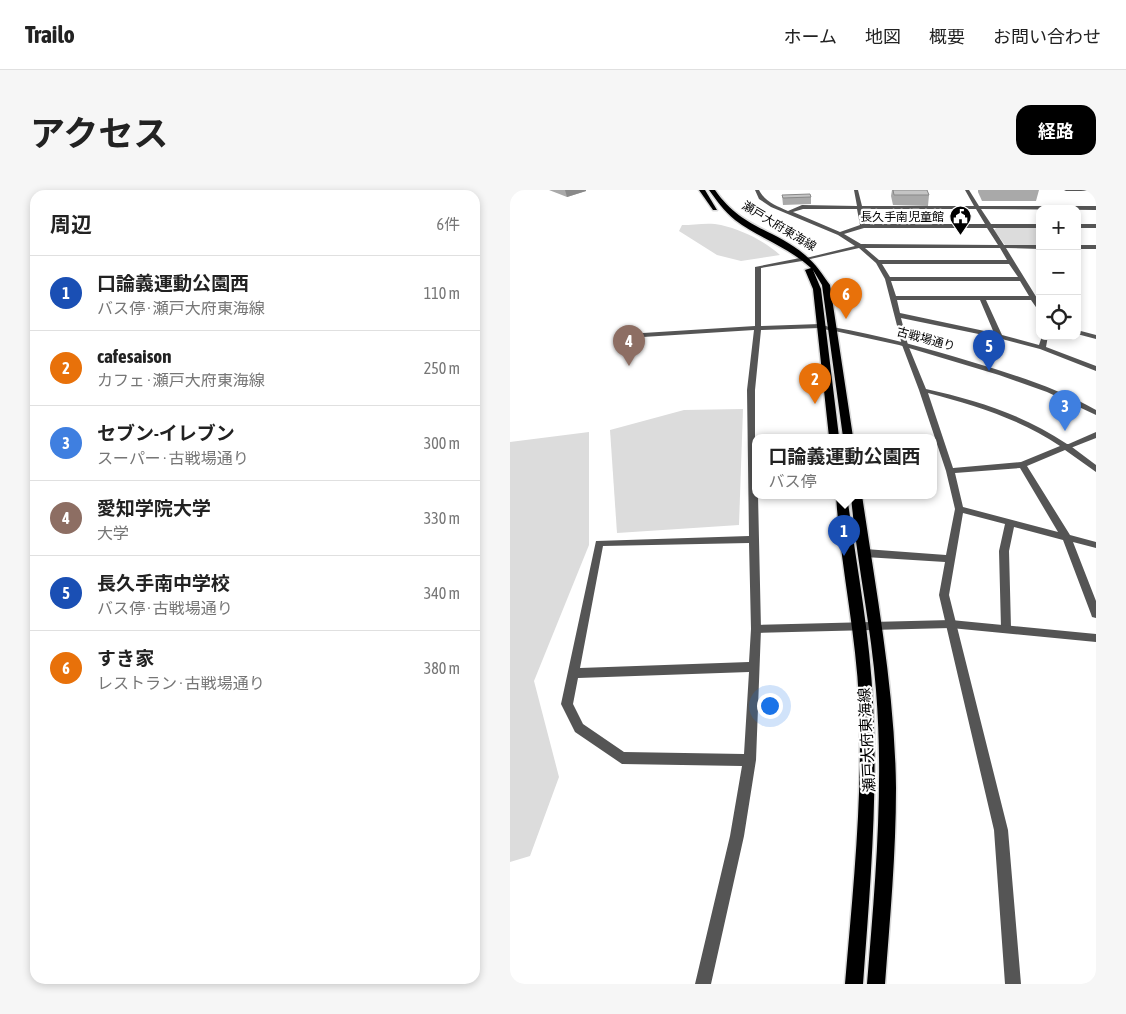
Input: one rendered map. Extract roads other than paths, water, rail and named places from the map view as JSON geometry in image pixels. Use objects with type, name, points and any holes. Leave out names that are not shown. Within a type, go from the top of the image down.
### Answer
[{"type":"main road","name":"瀬戸大府東海線","points":[[702,190],[717,211],[727,219],[804,259],[816,285],[834,434]]},
{"type":"main road","name":"瀬戸大府東海線","points":[[712,190],[726,211],[736,219],[804,259],[820,273],[826,285],[848,434]]},
{"type":"main road","name":"瀬戸大府東海線","points":[[842,499],[867,627],[883,689],[888,787],[876,984]]},
{"type":"main road","name":"瀬戸大府東海線","points":[[854,984],[867,815],[865,553],[857,499]]},
{"type":"street","points":[[757,190],[757,193],[768,203],[787,213],[840,234],[860,246],[878,262],[888,279],[905,345],[923,390],[950,471],[959,509],[944,595],[1001,830],[1013,984]]},
{"type":"street","points":[[856,190],[863,226]]},
{"type":"street","points":[[967,190],[1036,303]]},
{"type":"street","points":[[1066,190],[1096,190]]},
{"type":"street","points":[[787,213],[802,207],[1096,208]]},
{"type":"street","points":[[840,234],[863,226],[1036,226]]},
{"type":"street","points":[[1081,226],[1096,226]]},
{"type":"street","points":[[752,434],[751,390],[758,328],[758,267],[860,246],[1036,246]]},
{"type":"street","points":[[1081,247],[1096,247]]},
{"type":"street","points":[[878,262],[1012,262]]},
{"type":"street","points":[[888,279],[1022,280]]},
{"type":"street","points":[[892,298],[1033,298]]},
{"type":"street","points":[[982,298],[999,336]]},
{"type":"street","points":[[898,315],[999,336],[1042,348],[1096,369]]},
{"type":"street","name":"古戦場通り","points":[[643,334],[820,326],[905,345],[1006,375],[1041,388],[1096,413]]},
{"type":"street","points":[[1081,333],[1096,337]]},
{"type":"street","points":[[1042,348],[1044,340]]},
{"type":"street","points":[[923,390],[968,400],[1008,414],[1068,446],[1096,469]]},
{"type":"street","points":[[950,471],[1022,466],[1096,435]]},
{"type":"street","points":[[1022,466],[1067,538],[1096,614]]},
{"type":"street","points":[[703,984],[737,836],[750,760],[756,629],[754,499]]},
{"type":"street","points":[[959,509],[1096,545]]},
{"type":"street","points":[[1006,628],[1004,551],[1010,522]]},
{"type":"street","points":[[750,760],[622,758],[579,728],[568,704],[599,543],[755,540]]},
{"type":"street","points":[[865,553],[950,559]]},
{"type":"street","points":[[756,629],[951,624],[1096,638]]},
{"type":"street","points":[[574,673],[755,667]]},
{"type":"place","name":"長久手南児童館","points":[[960,236]]},
{"type":"place","name":"すき家","points":[[846,319]]},
{"type":"place","name":"愛知学院大学","points":[[629,366]]},
{"type":"place","name":"長久手南中学校","points":[[989,371]]},
{"type":"place","name":"cafesaison","points":[[815,404]]},
{"type":"place","name":"セブン-イレブン","points":[[1065,431]]},
{"type":"place","name":"口論義運動公園西","points":[[844,556]]}]
